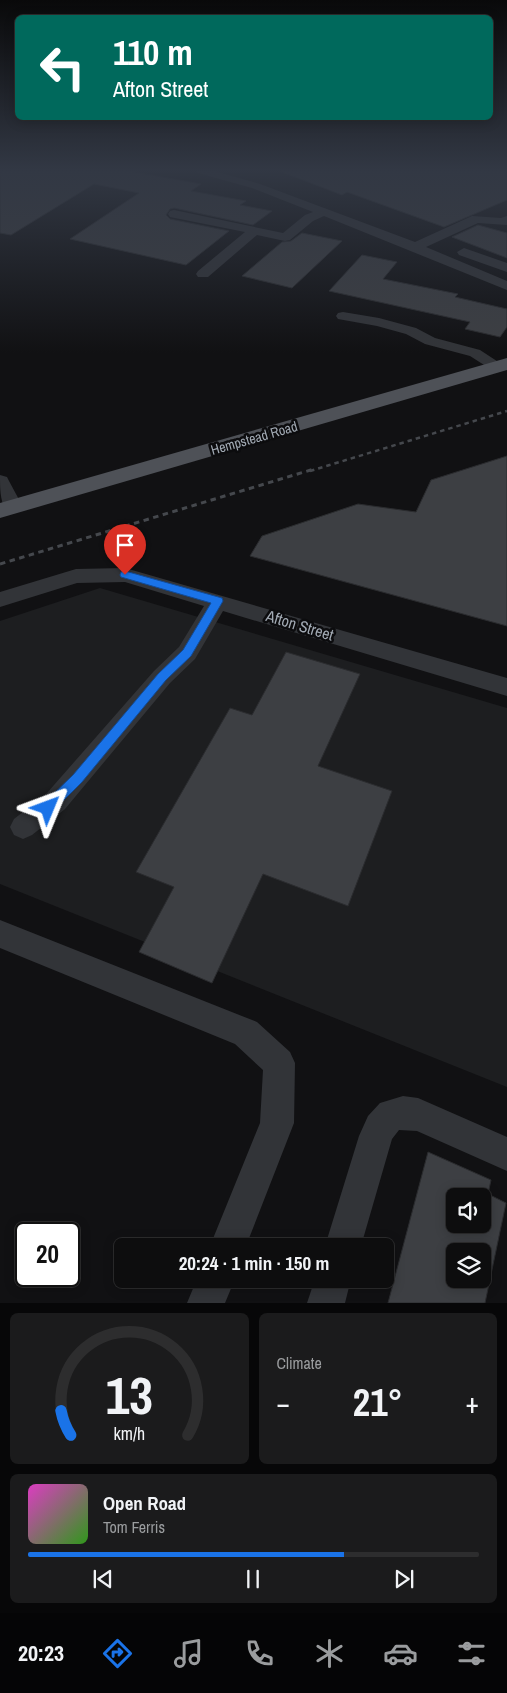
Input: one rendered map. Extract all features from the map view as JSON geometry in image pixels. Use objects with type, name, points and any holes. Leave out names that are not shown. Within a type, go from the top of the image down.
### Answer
[{"type":"main road","name":"Hempstead Road","points":[[7,509],[502,366]]},
{"type":"street","points":[[202,274],[253,232]]},
{"type":"street","points":[[258,232],[285,237],[291,232]]},
{"type":"street","points":[[377,232],[504,283]]},
{"type":"street","points":[[417,232],[430,239],[507,268]]},
{"type":"street","points":[[415,247],[447,232]]},
{"type":"street","points":[[343,316],[379,322],[411,331],[430,341],[475,353],[502,366]]},
{"type":"street","points":[[0,467],[2,472],[0,474]]},
{"type":"street","points":[[0,481],[7,509]]},
{"type":"street","name":"Afton Street","points":[[0,600],[76,576],[125,575],[507,686]]},
{"type":"street","points":[[23,827],[62,795],[151,689],[187,653],[218,601]]},
{"type":"street","points":[[0,934],[246,1033],[279,1063],[277,1123],[231,1238]]},
{"type":"street","points":[[345,1238],[376,1136],[382,1121],[394,1114],[403,1112],[418,1115],[507,1154]]},
{"type":"street","points":[[206,1303],[212,1288]]},
{"type":"street","points":[[326,1303],[330,1288]]},
{"type":"shaded area","points":[[100,588],[507,708],[507,1087],[0,884],[0,621]]},
{"type":"building","points":[[0,232],[16,232],[11,235]]},
{"type":"building","points":[[81,232],[228,232],[186,265],[70,239]]},
{"type":"building","points":[[463,232],[507,233],[507,258],[452,237]]},
{"type":"building","points":[[302,233],[342,241],[292,288],[242,276],[282,242],[291,241]]},
{"type":"building","points":[[362,255],[397,262],[383,279],[458,294],[455,297],[507,309],[507,327],[500,337],[465,329],[470,322],[329,291]]},
{"type":"building","points":[[507,456],[507,626],[250,556],[262,536],[358,504],[416,512],[431,480]]},
{"type":"building","points":[[286,652],[360,674],[318,766],[392,791],[348,906],[263,874],[212,983],[139,952],[174,887],[136,872],[230,708],[252,715]]},
{"type":"building","points":[[428,1152],[491,1180],[489,1188],[446,1188],[446,1233],[491,1233],[491,1196],[506,1203],[491,1274],[491,1243],[446,1243],[446,1288],[488,1288],[485,1303],[388,1303],[392,1288],[394,1288],[394,1280]]},
{"type":"railway","points":[[310,471],[507,411]]},
{"type":"railway","points":[[0,564],[314,469]]},
{"type":"route","points":[[48,808],[77,778],[162,677],[187,653],[218,601],[125,575]]}]
